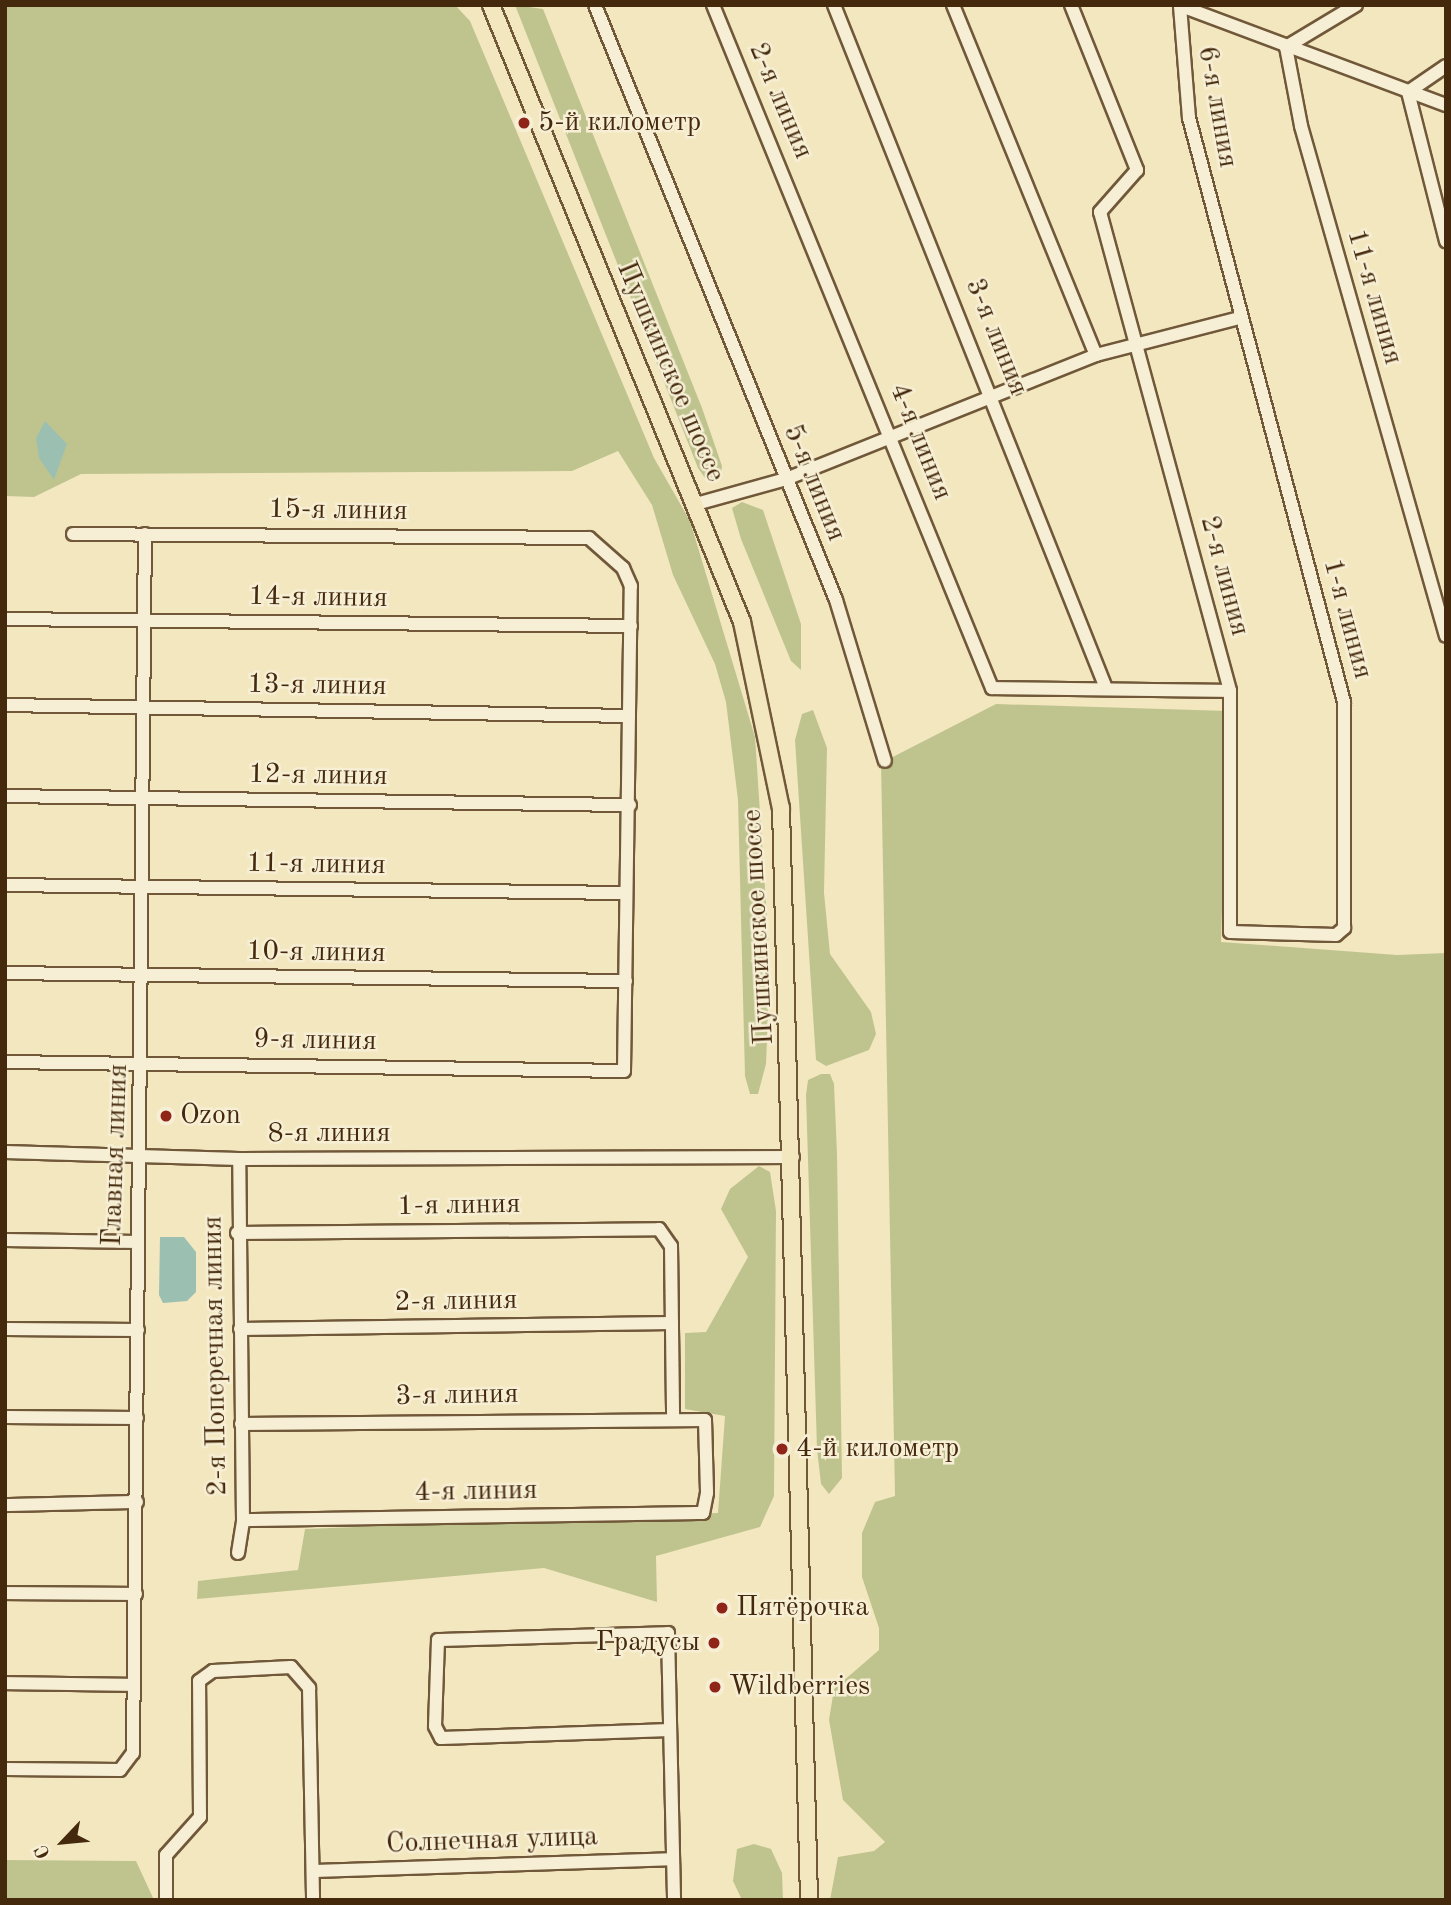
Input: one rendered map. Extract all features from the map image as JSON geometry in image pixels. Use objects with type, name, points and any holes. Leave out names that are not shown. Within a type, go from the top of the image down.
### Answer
[{"type":"main road","name":"Пушкинское шоссе","points":[[491,5],[742,622],[781,808],[793,1157],[809,1900]]},
{"type":"street","name":"5-я линия","points":[[595,5],[689,228],[856,657],[885,761]]},
{"type":"street","name":"2-я линия","points":[[713,5],[802,216]]},
{"type":"street","name":"3-я линия","points":[[834,5],[992,392],[1105,688]]},
{"type":"street","points":[[953,5],[1096,355]]},
{"type":"street","name":"2-я линия","points":[[1071,5],[1137,170],[1100,212],[1230,691],[1230,932]]},
{"type":"street","points":[[1286,47],[1356,5]]},
{"type":"street","points":[[1181,6],[1446,105]]},
{"type":"street","name":"6-я линия","points":[[1181,6],[1189,118],[1214,217]]},
{"type":"street","name":"11-я линия","points":[[1286,47],[1305,139],[1446,636]]},
{"type":"street","points":[[1408,92],[1446,66]]},
{"type":"street","points":[[1408,92],[1446,241]]},
{"type":"street","name":"4-я линия","points":[[802,216],[992,688],[1105,688]]},
{"type":"street","name":"1-я линия","points":[[1214,217],[1344,702],[1344,928],[1319,937],[1230,932]]},
{"type":"street","points":[[696,504],[786,479],[992,392],[1096,355],[1239,318]]},
{"type":"street","name":"15-я линия","points":[[74,534],[589,538],[600,546],[631,586],[631,626]]},
{"type":"street","name":"Главная линия","points":[[5,1769],[120,1770],[133,1753],[138,1242],[144,1064],[141,887],[145,534]]},
{"type":"street","name":"14-я линия","points":[[5,619],[631,626]]},
{"type":"street","points":[[626,981],[631,626]]},
{"type":"street","points":[[1105,688],[1230,691]]},
{"type":"street","name":"13-я линия","points":[[5,705],[629,716]]},
{"type":"street","name":"12-я линия","points":[[5,796],[630,810]]},
{"type":"street","name":"11-я линия","points":[[5,885],[626,893]]},
{"type":"street","name":"10-я линия","points":[[5,973],[626,981]]},
{"type":"street","name":"9-я линия","points":[[5,1062],[624,1071],[626,981]]},
{"type":"street","name":"8-я линия","points":[[5,1152],[239,1159],[793,1157]]},
{"type":"street","name":"2-я Поперечная линия","points":[[238,1553],[243,1520],[237,1233],[239,1159]]},
{"type":"street","name":"1-я линия","points":[[237,1233],[659,1229],[671,1245],[672,1324]]},
{"type":"street","points":[[5,1240],[138,1242]]},
{"type":"street","points":[[672,1324],[673,1417]]},
{"type":"street","name":"2-я линия","points":[[240,1329],[672,1324]]},
{"type":"street","points":[[5,1328],[138,1330]]},
{"type":"street","points":[[5,1417],[137,1418]]},
{"type":"street","name":"3-я линия","points":[[241,1424],[673,1417],[705,1420],[706,1506]]},
{"type":"street","points":[[5,1505],[137,1502]]},
{"type":"street","name":"4-я линия","points":[[243,1520],[694,1513],[706,1506]]},
{"type":"street","points":[[5,1593],[136,1594]]},
{"type":"street","points":[[670,1730],[441,1738],[434,1654],[438,1640],[449,1635],[668,1633],[674,1900]]},
{"type":"street","points":[[166,1900],[166,1855],[200,1817],[199,1681],[213,1671],[291,1667],[309,1688],[313,1900]]},
{"type":"street","points":[[5,1683],[134,1685]]},
{"type":"street","name":"Солнечная улица","points":[[313,1871],[672,1859]]},
{"type":"green space","points":[[5,5],[455,5],[470,21],[654,458],[690,521],[755,737],[770,964],[766,1064],[758,1094],[750,1094],[745,1076],[738,800],[726,702],[715,664],[673,575],[652,505],[618,451],[572,471],[81,474],[34,497],[5,496]]},
{"type":"green space","points":[[515,5],[543,9],[702,408],[722,466],[720,479],[705,478],[698,468]]},
{"type":"green space","points":[[742,502],[763,510],[801,624],[801,670],[791,661],[741,539],[732,508]]},
{"type":"green space","points":[[996,704],[1228,711],[1221,942],[1397,955],[1446,953],[1446,1900],[830,1900],[838,1857],[874,1851],[885,1842],[843,1800],[829,1720],[834,1689],[879,1650],[879,1628],[862,1577],[862,1533],[875,1502],[895,1496],[881,763]]},
{"type":"green space","points":[[813,710],[827,748],[824,893],[830,954],[871,1012],[876,1034],[869,1050],[826,1066],[816,1060],[795,740],[802,714]]},
{"type":"green space","points":[[821,1074],[830,1074],[834,1084],[837,1154],[842,1478],[829,1494],[821,1484],[817,1449],[806,1095],[808,1080]]},
{"type":"green space","points":[[759,1166],[770,1172],[776,1211],[774,1496],[760,1527],[656,1556],[657,1602],[544,1568],[197,1599],[198,1581],[298,1570],[305,1529],[718,1513],[725,1416],[685,1409],[685,1333],[706,1332],[748,1257],[721,1209],[730,1189]]},
{"type":"green space","points":[[754,1844],[771,1849],[782,1873],[783,1900],[742,1900],[733,1881],[737,1849]]},
{"type":"green space","points":[[5,1860],[136,1861],[154,1900],[5,1900]]},
{"type":"shaded area","points":[[45,421],[67,444],[54,480],[39,458],[36,438]]},
{"type":"shaded area","points":[[160,1237],[184,1237],[196,1252],[196,1292],[187,1301],[163,1303],[159,1295]]},
{"type":"place","name":"5-й километр","points":[[524,123]]},
{"type":"place","name":"Ozon","points":[[166,1116]]},
{"type":"place","name":"4-й километр","points":[[782,1449]]},
{"type":"place","name":"Пятёрочка","points":[[722,1608]]},
{"type":"place","name":"Градусы","points":[[714,1643]]},
{"type":"place","name":"Wildberries","points":[[715,1687]]}]
